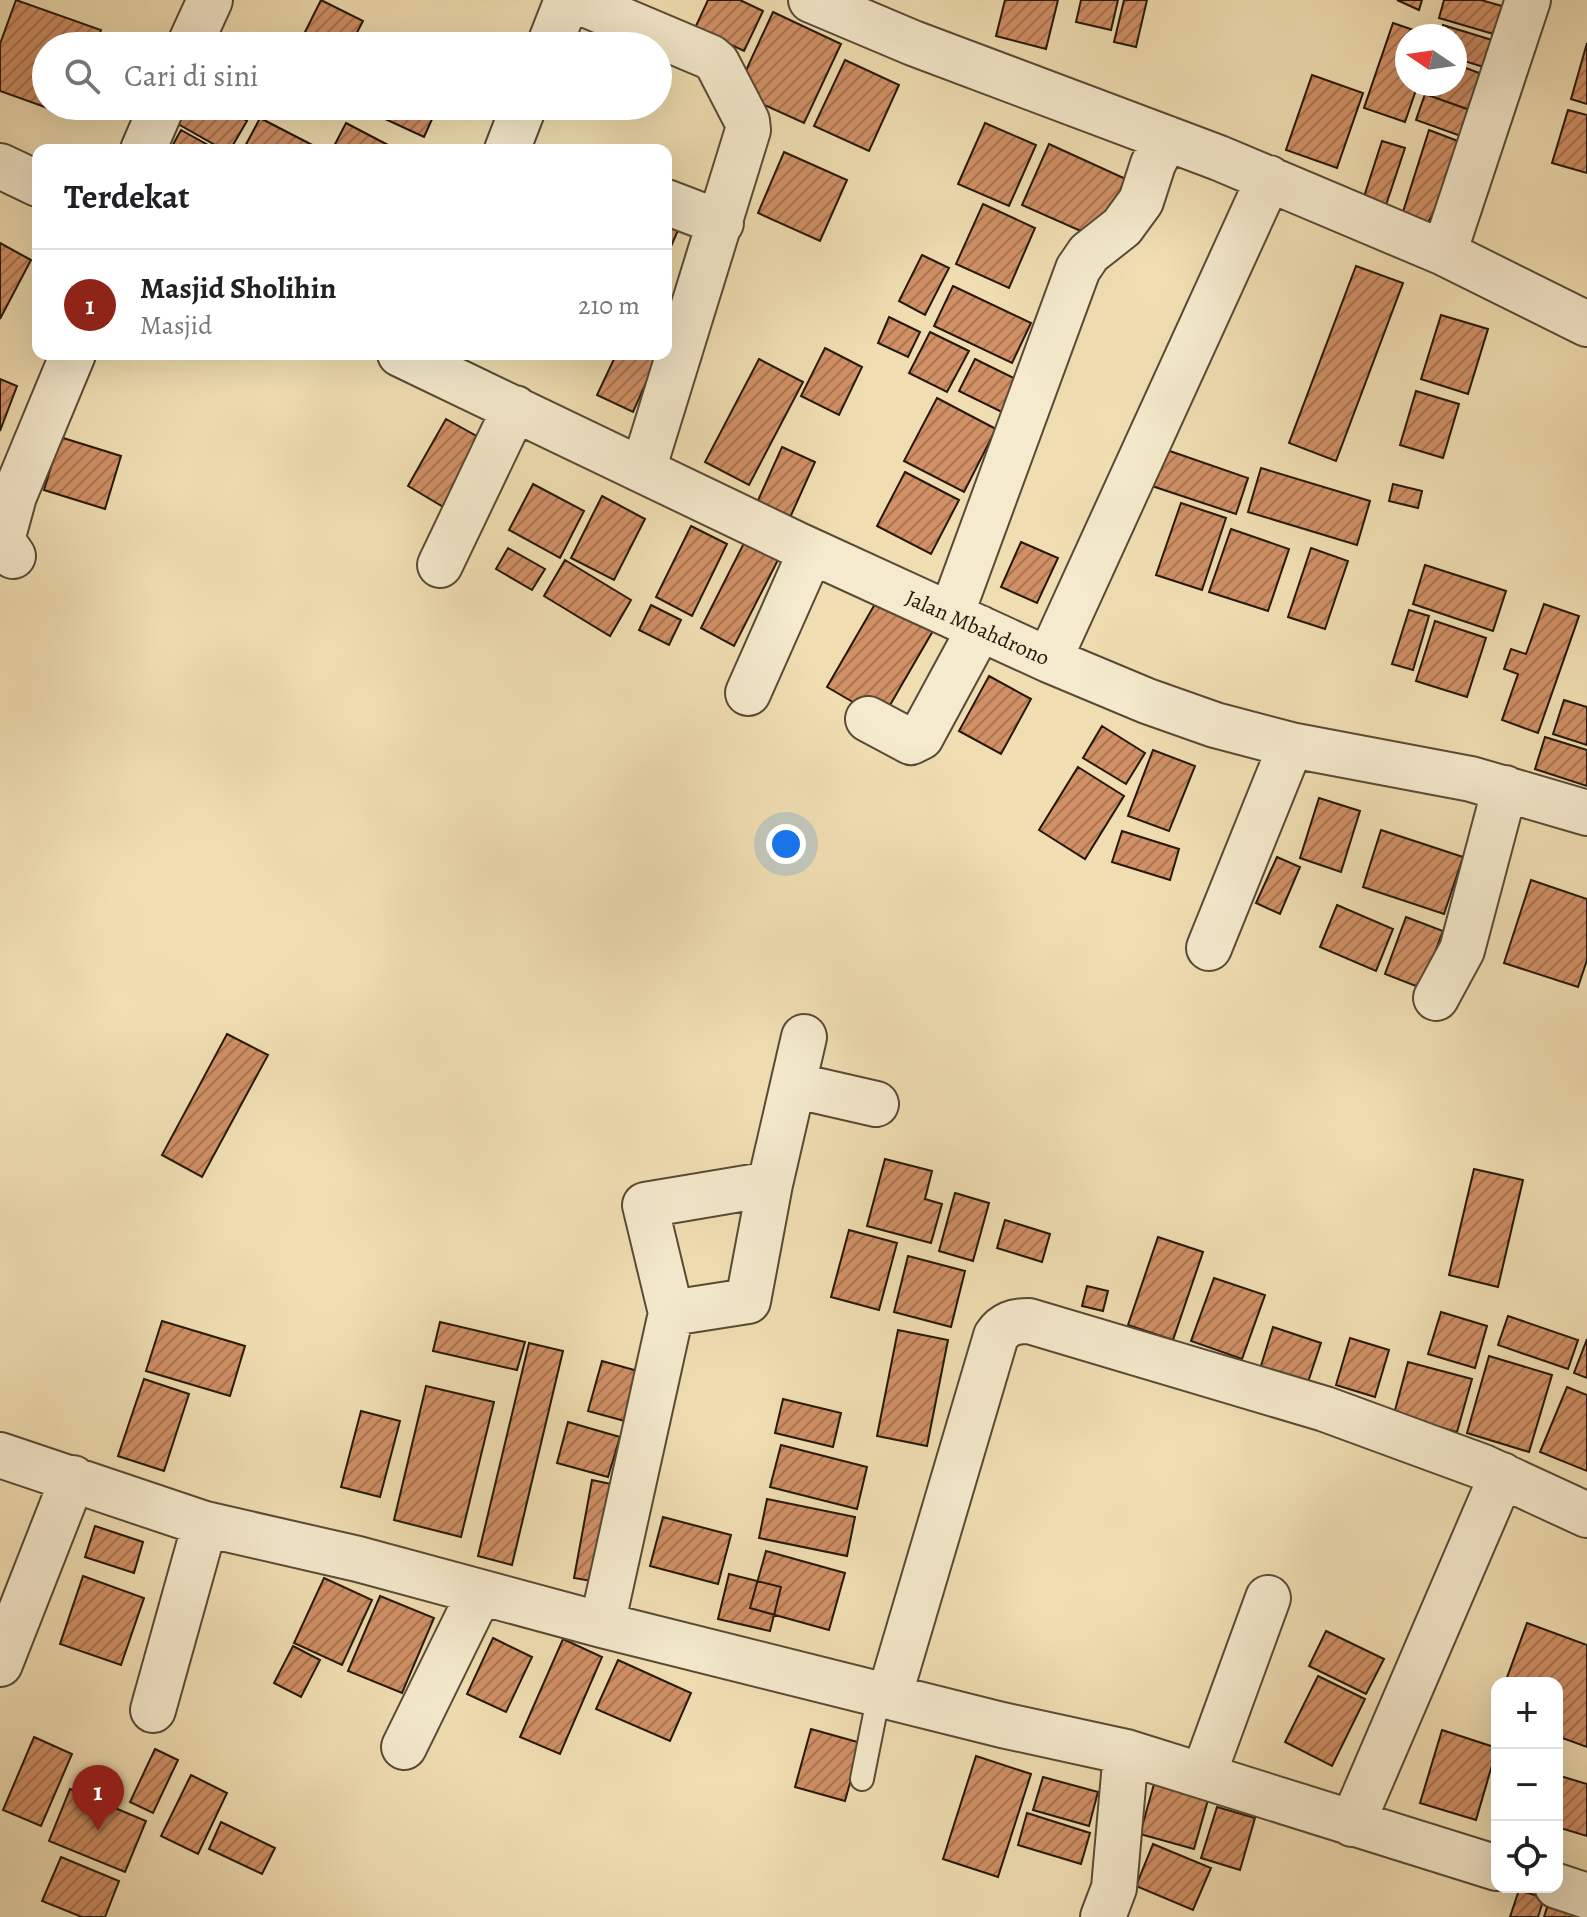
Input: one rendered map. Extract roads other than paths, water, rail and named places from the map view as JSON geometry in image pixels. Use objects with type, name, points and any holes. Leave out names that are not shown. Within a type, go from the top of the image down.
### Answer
[{"type":"street","points":[[195,32],[210,0]]},
{"type":"street","points":[[554,32],[567,0]]},
{"type":"street","points":[[575,0],[651,32]]},
{"type":"street","points":[[1444,253],[1528,0]]},
{"type":"street","points":[[829,4],[913,43],[1269,178],[1444,253],[1587,324]]},
{"type":"street","points":[[643,470],[748,130],[747,121],[717,63],[672,41]]},
{"type":"street","points":[[146,144],[156,120]]},
{"type":"street","points":[[868,719],[911,742],[921,737],[966,622],[1078,269],[1089,253],[1122,227],[1141,201],[1153,164],[1166,138]]},
{"type":"street","points":[[0,166],[32,181]]},
{"type":"street","points":[[1049,660],[1269,178]]},
{"type":"street","points":[[672,204],[721,223]]},
{"type":"street","points":[[13,556],[2,540],[14,496],[71,360]]},
{"type":"street","name":"Jalan Mbahdrono","points":[[422,360],[811,551],[1049,660],[1147,701],[1215,725],[1291,745],[1471,779],[1587,813]]},
{"type":"street","points":[[440,565],[515,408]]},
{"type":"street","points":[[748,693],[811,551]]},
{"type":"street","points":[[1209,948],[1291,745]]},
{"type":"street","points":[[1436,998],[1462,950],[1505,788]]},
{"type":"street","points":[[671,1313],[748,1301],[770,1184],[804,1037]]},
{"type":"street","points":[[793,1085],[876,1104]]},
{"type":"street","points":[[602,1625],[671,1313],[645,1205],[770,1184]]},
{"type":"street","points":[[884,1696],[996,1336],[1002,1327],[1017,1321],[1029,1321],[1325,1409],[1502,1475],[1587,1515]]},
{"type":"street","points":[[0,1455],[205,1524],[358,1559],[884,1696],[1126,1752],[1491,1866]]},
{"type":"street","points":[[1352,1824],[1502,1475]]},
{"type":"street","points":[[0,1664],[73,1478]]},
{"type":"street","points":[[153,1710],[205,1524]]},
{"type":"street","points":[[404,1747],[480,1592]]},
{"type":"street","points":[[1203,1776],[1268,1598]]},
{"type":"street","points":[[1103,1917],[1114,1888],[1126,1752]]},
{"type":"street","points":[[1563,1888],[1587,1896]]},
{"type":"lane","points":[[862,1779],[884,1696]]},
{"type":"place","name":"Masjid Sholihin","points":[[98,1831]]}]
